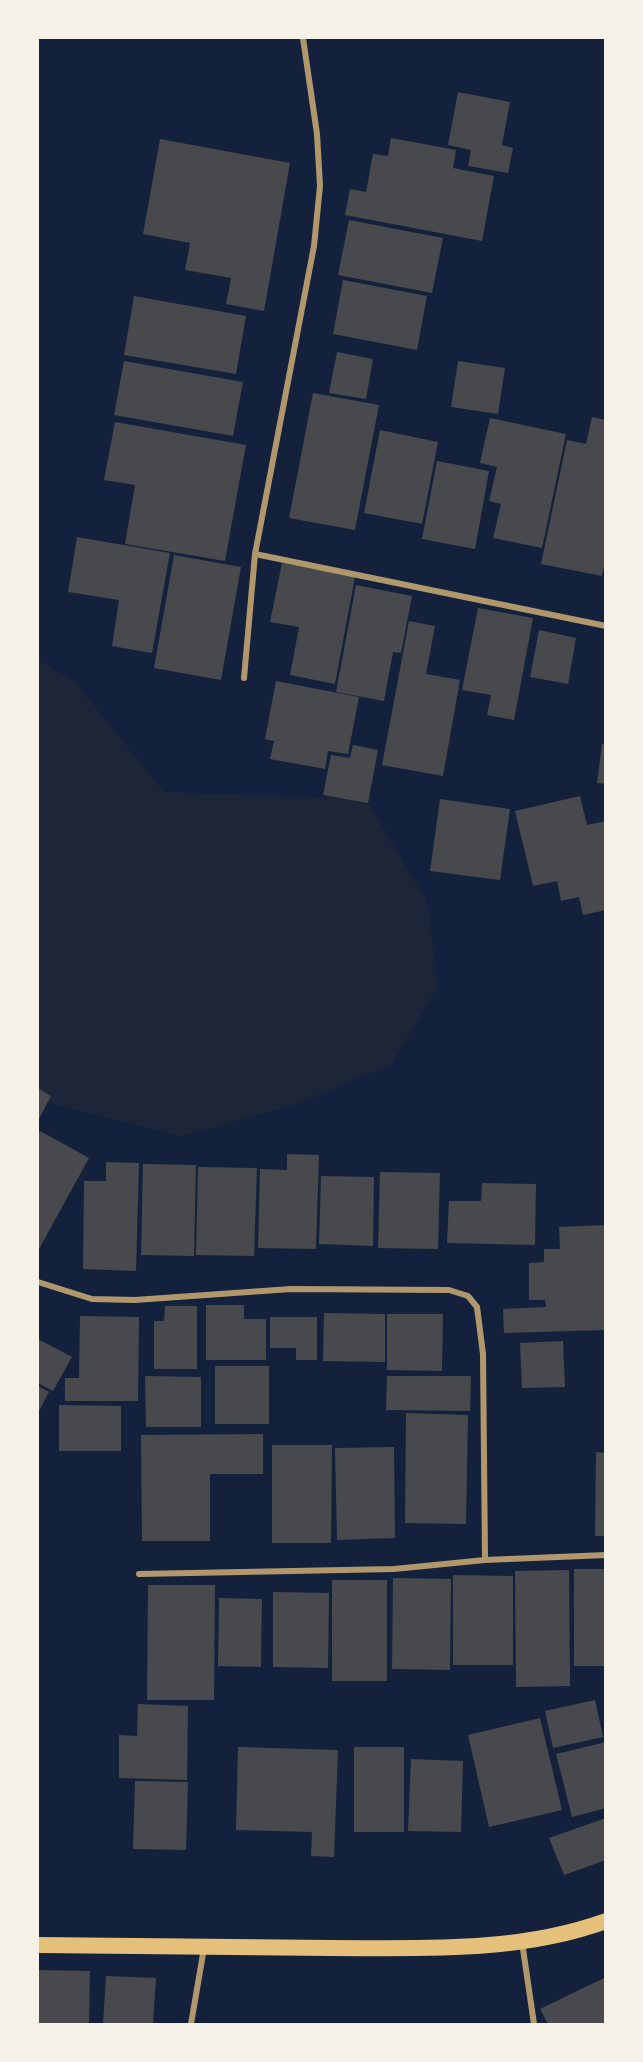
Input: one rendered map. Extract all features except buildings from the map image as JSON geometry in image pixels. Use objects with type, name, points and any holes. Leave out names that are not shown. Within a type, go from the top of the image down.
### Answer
[{"type":"highway","points":[[38,1945],[444,1948],[522,1942],[586,1928],[606,1921]]},
{"type":"street","points":[[243,678],[255,554],[312,258],[320,186],[317,134],[303,38]]},
{"type":"street","points":[[255,554],[606,626]]},
{"type":"street","points":[[38,1282],[92,1299],[135,1300],[291,1289],[449,1290],[468,1296],[477,1307],[483,1354],[485,1560]]},
{"type":"street","points":[[139,1574],[394,1569],[485,1560],[606,1555]]},
{"type":"street","points":[[522,1942],[534,2025]]},
{"type":"street","points":[[191,2025],[205,1947]]},
{"type":"shaded area","points":[[38,660],[74,681],[164,792],[366,799],[427,901],[438,987],[392,1064],[297,1104],[181,1136],[45,1102],[38,1096]]}]
